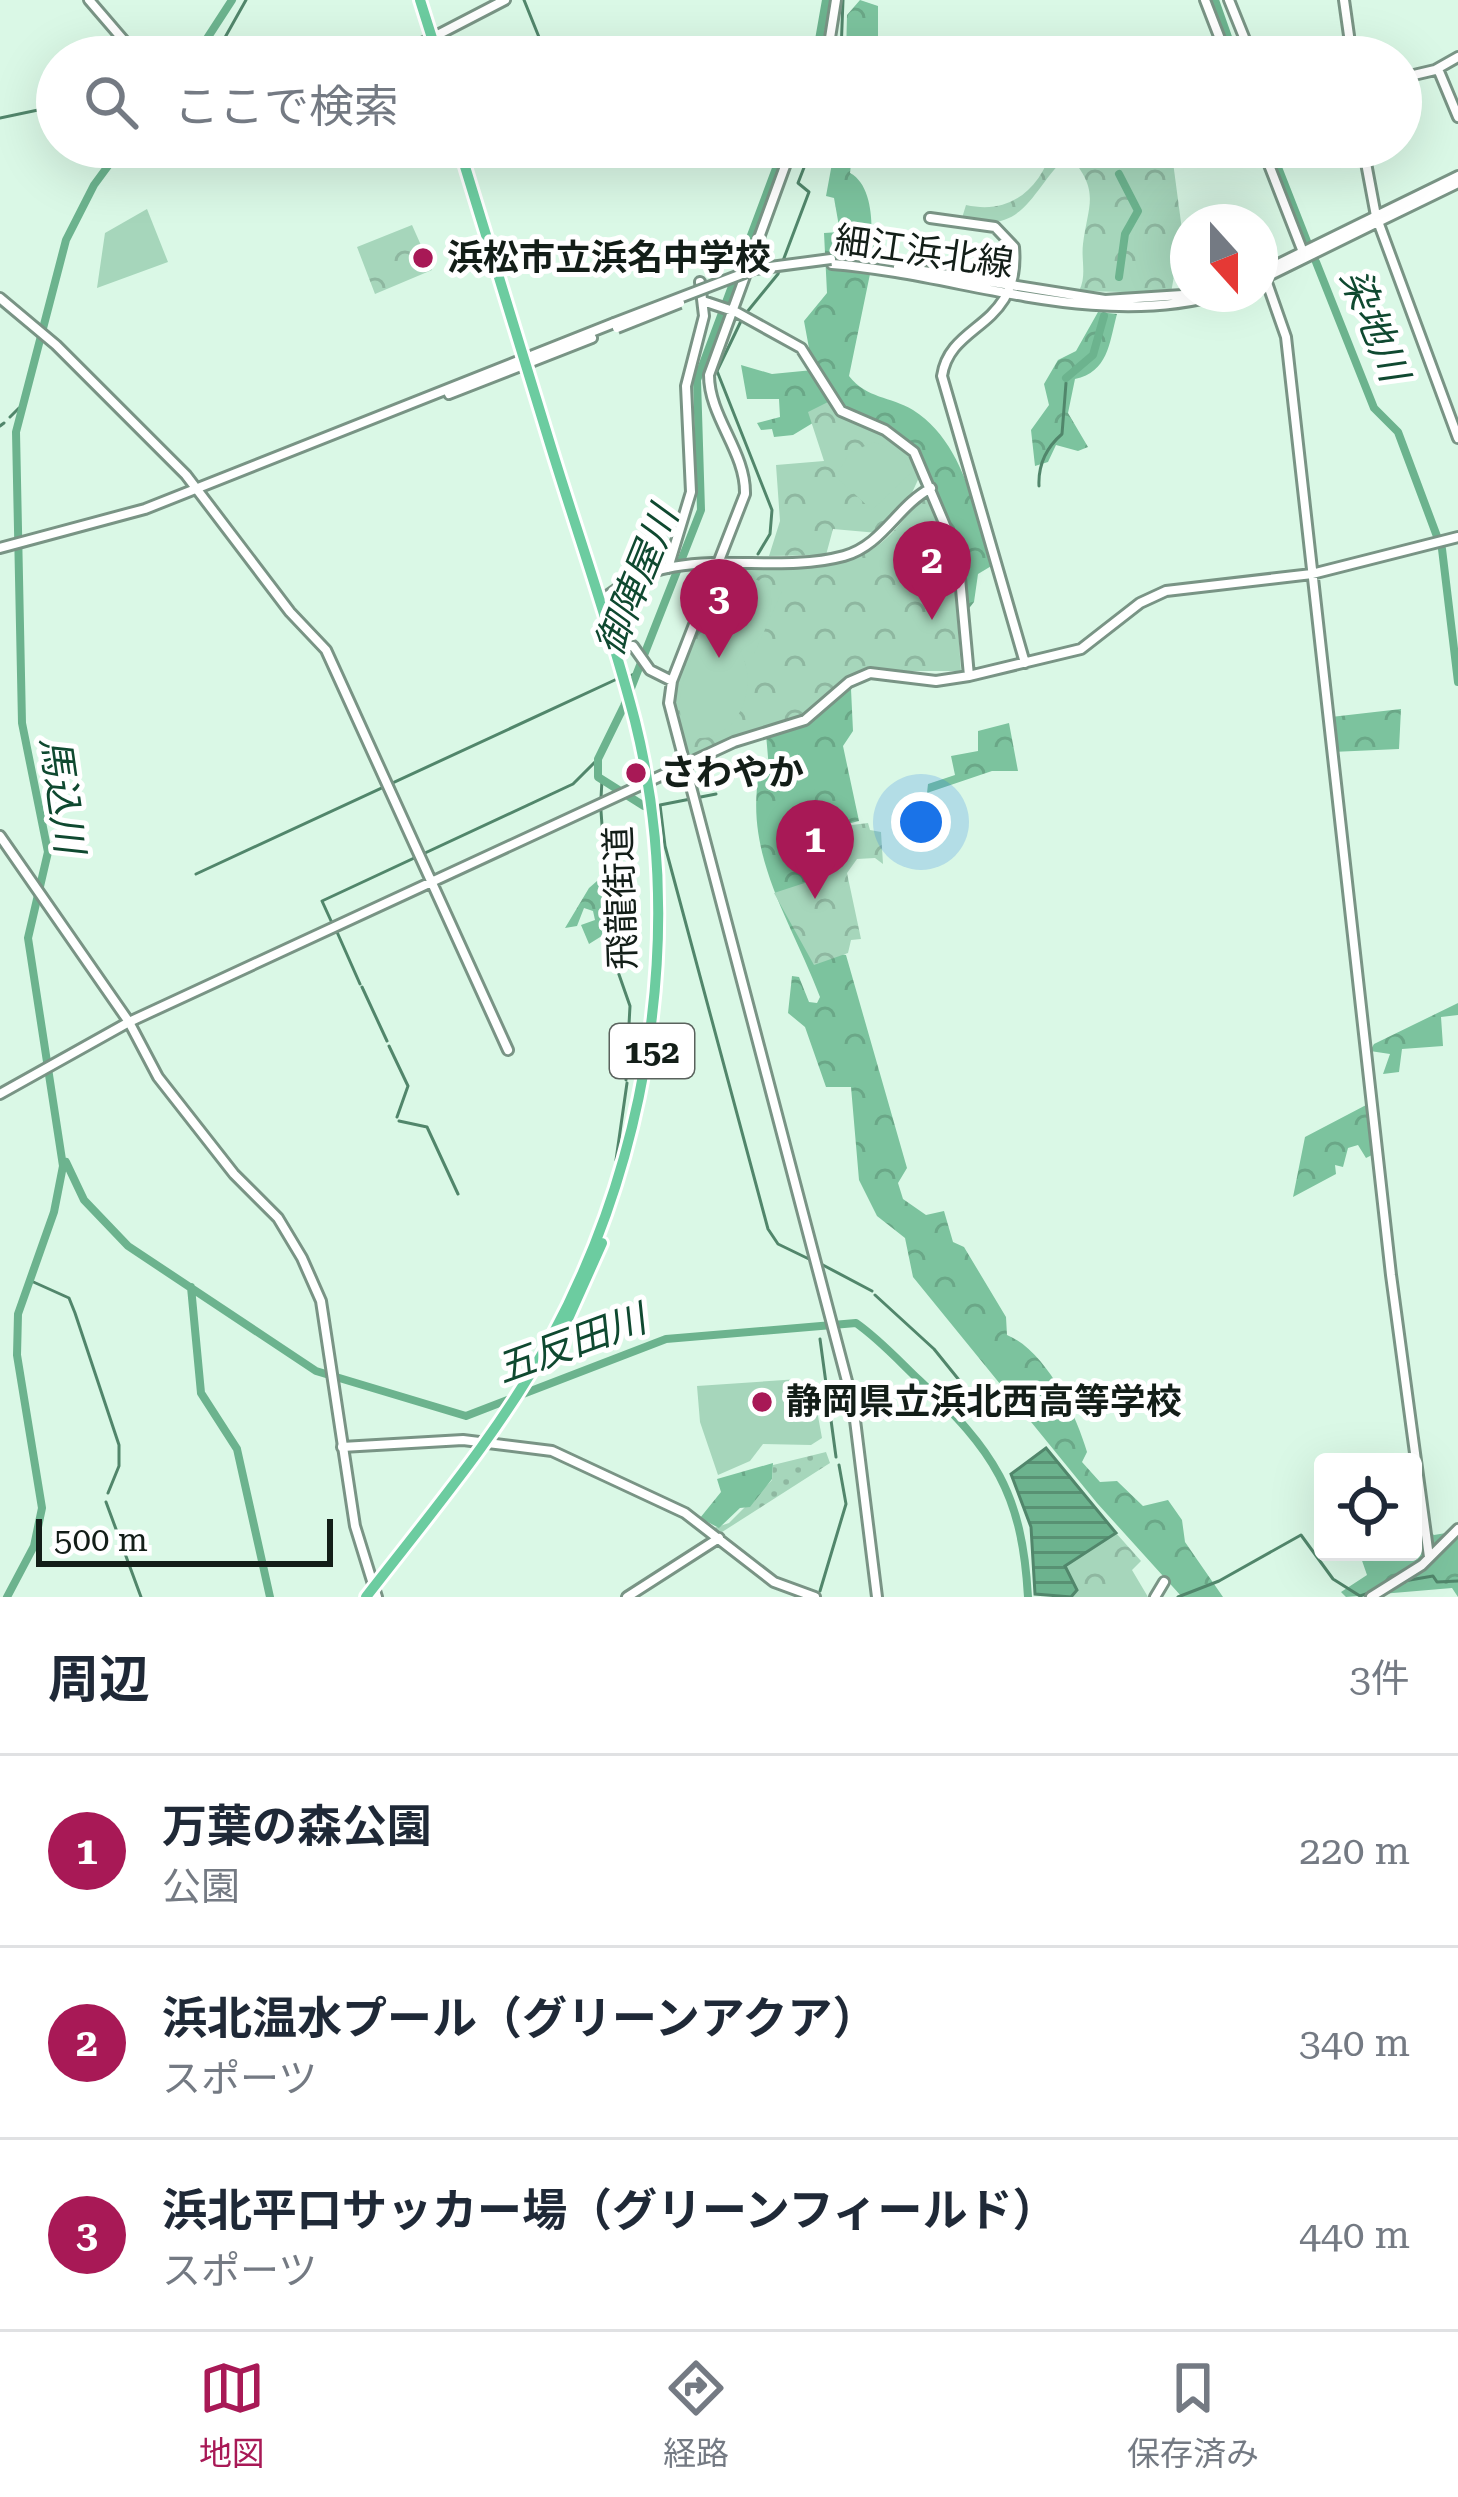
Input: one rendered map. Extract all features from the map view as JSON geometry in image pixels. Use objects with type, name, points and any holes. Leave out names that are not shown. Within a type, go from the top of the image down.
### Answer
[{"type":"highway","points":[[417,0],[428,36]]},
{"type":"highway","name":"飛龍街道","points":[[468,168],[620,647],[629,693]]},
{"type":"highway","name":"飛龍街道","points":[[373,1595],[520,1398],[601,1229],[640,1091],[656,922],[649,782],[603,599]]},
{"type":"street","points":[[89,0],[120,36]]},
{"type":"street","points":[[435,36],[505,0]]},
{"type":"street","points":[[830,36],[836,0]]},
{"type":"street","points":[[1205,0],[1219,36]]},
{"type":"street","points":[[1229,0],[1244,36]]},
{"type":"street","points":[[1344,0],[1349,36]]},
{"type":"street","points":[[1422,72],[1458,57]]},
{"type":"street","points":[[1438,68],[1458,117]]},
{"type":"street","points":[[783,168],[725,307],[709,386],[743,474],[745,494],[672,681],[669,703],[833,1325],[861,1448],[877,1597]]},
{"type":"street","points":[[1271,168],[1309,252]]},
{"type":"street","points":[[1368,168],[1377,219],[1458,438]]},
{"type":"street","points":[[1278,268],[1458,179]]},
{"type":"street","points":[[930,218],[1005,232],[1015,252],[999,312],[950,352],[942,376],[1025,663]]},
{"type":"street","name":"細江浜北線","points":[[5,546],[117,518],[196,490],[759,273],[831,261],[1129,308],[1170,302]]},
{"type":"street","points":[[669,568],[691,492],[686,386],[703,301],[700,282]]},
{"type":"street","name":"細江浜北線","points":[[1009,288],[1105,300],[1170,298]]},
{"type":"street","points":[[0,298],[46,338],[196,490],[250,552],[290,612],[326,650],[508,1050]]},
{"type":"street","points":[[703,301],[725,307],[801,348],[823,390],[841,411],[906,445],[931,488],[958,556],[969,676]]},
{"type":"street","points":[[1276,312],[1286,337],[1416,1491],[1429,1557]]},
{"type":"street","points":[[1445,409],[1458,404]]},
{"type":"street","points":[[603,599],[685,563],[846,555],[877,538],[916,496],[931,488]]},
{"type":"street","points":[[0,1094],[129,1022],[683,765],[745,738],[806,720],[849,682],[870,674],[936,680],[1025,663],[1085,647],[1162,592],[1312,574],[1458,536]]},
{"type":"street","points":[[620,647],[638,650],[646,664],[672,681]]},
{"type":"street","points":[[0,836],[129,1022],[158,1077],[290,1237],[321,1301],[355,1526],[373,1595]]},
{"type":"street","points":[[342,1447],[490,1443],[552,1451],[686,1513],[774,1582],[815,1597]]},
{"type":"street","points":[[1371,1597],[1429,1557],[1458,1529]]},
{"type":"street","points":[[627,1597],[719,1538]]},
{"type":"street","points":[[1155,1597],[1164,1582]]},
{"type":"green space","points":[[860,0],[878,6],[878,36],[846,36],[847,15]]},
{"type":"green space","points":[[831,168],[851,168],[866,194],[871,242],[911,262],[839,254],[844,270],[870,274],[849,376],[871,393],[913,410],[930,423],[956,458],[993,565],[978,574],[974,602],[964,615],[949,524],[933,482],[908,442],[821,418],[793,435],[774,437],[772,429],[761,430],[757,423],[780,417],[779,399],[747,399],[741,365],[772,374],[813,370],[804,321],[827,293],[824,233],[840,232],[834,198],[826,196]]},
{"type":"green space","points":[[1044,168],[1055,168],[1015,215],[984,222],[962,218],[966,205],[997,206],[1032,186]]},
{"type":"green space","points":[[1079,168],[1174,168],[1179,204],[1170,204],[1170,293],[1079,291],[1089,189]]},
{"type":"green space","points":[[147,209],[168,262],[97,288],[105,233]]},
{"type":"green space","points":[[412,225],[432,270],[375,294],[357,247]]},
{"type":"green space","points":[[1098,312],[1117,314],[1109,346],[1094,370],[1075,379],[1068,413],[1088,447],[1078,451],[1056,445],[1048,462],[1035,466],[1031,430],[1049,405],[1044,384],[1058,360],[1076,351]]},
{"type":"green space","points":[[828,402],[902,448],[922,471],[911,495],[878,533],[833,529],[826,555],[769,556],[780,521],[776,465],[824,461],[808,412]]},
{"type":"green space","points":[[874,442],[898,451],[913,471],[872,510],[836,477],[849,453]]},
{"type":"green space","points":[[929,497],[953,554],[961,671],[862,671],[799,717],[749,731],[691,757],[683,751],[672,706],[675,681],[723,566],[805,567],[846,561],[881,543]]},
{"type":"green space","points":[[739,572],[782,591],[754,654],[710,637]]},
{"type":"green space","points":[[701,637],[741,652],[747,684],[739,714],[730,726],[703,738],[687,736],[680,710],[682,686]]},
{"type":"green space","points":[[851,689],[853,731],[843,746],[859,821],[811,833],[841,954],[846,955],[907,1168],[898,1183],[903,1199],[926,1215],[944,1211],[953,1242],[964,1247],[1006,1317],[1007,1335],[1047,1369],[1067,1402],[1087,1452],[1082,1462],[1100,1482],[1117,1481],[1143,1506],[1168,1500],[1182,1520],[1185,1542],[1223,1597],[1182,1597],[1097,1503],[913,1277],[905,1238],[877,1216],[859,1180],[851,1087],[826,1087],[805,1027],[788,1013],[792,976],[799,977],[809,1002],[817,1003],[820,997],[773,888],[758,833],[759,774],[769,769],[766,734],[807,723]]},
{"type":"green space","points":[[1401,709],[1399,749],[1332,752],[1331,717]]},
{"type":"green space","points":[[1009,723],[1018,771],[992,771],[927,793],[928,784],[955,775],[951,756],[978,751],[978,731]]},
{"type":"green space","points":[[868,823],[870,830],[881,832],[883,864],[875,858],[857,859],[847,873],[861,939],[851,940],[848,953],[814,965],[774,893],[823,877],[815,850],[820,829]]},
{"type":"green space","points":[[605,874],[614,897],[613,929],[589,944],[581,925],[595,920],[593,911],[584,908],[577,926],[565,928],[589,888]]},
{"type":"green space","points":[[1458,1003],[1458,1015],[1441,1017],[1443,1046],[1402,1049],[1399,1072],[1383,1074],[1390,1054],[1370,1051],[1374,1044]]},
{"type":"green space","points":[[1368,1104],[1374,1154],[1366,1158],[1358,1145],[1348,1148],[1343,1167],[1335,1165],[1336,1174],[1293,1197],[1305,1137]]},
{"type":"green space","points":[[799,1379],[801,1384],[812,1383],[822,1438],[811,1445],[763,1444],[750,1461],[718,1475],[700,1422],[697,1386]]},
{"type":"green space","points":[[826,1452],[830,1463],[719,1534],[711,1529],[729,1523],[772,1480],[773,1465]]},
{"type":"green space","points":[[773,1463],[772,1479],[750,1507],[740,1508],[719,1528],[700,1518],[721,1492],[717,1479]]},
{"type":"green space","points":[[1422,1525],[1434,1535],[1458,1531],[1458,1597],[1452,1588],[1346,1597],[1341,1592],[1367,1575],[1362,1561],[1422,1561]]},
{"type":"green space","points":[[1116,1533],[1141,1561],[1132,1570],[1148,1597],[1071,1597],[1077,1590],[1065,1566]]},
{"type":"shaded area","points":[[1046,1448],[1116,1533],[1065,1566],[1077,1590],[1071,1597],[1035,1594],[1031,1527],[1011,1474]]},
{"type":"waterway","name":"馬込川","points":[[209,36],[232,0]]},
{"type":"waterway","points":[[226,36],[246,0]]},
{"type":"waterway","points":[[524,0],[539,36]]},
{"type":"waterway","name":"御陣屋川","points":[[820,36],[826,0]]},
{"type":"waterway","points":[[842,36],[843,0]]},
{"type":"waterway","name":"染地川","points":[[1215,0],[1228,36]]},
{"type":"waterway","points":[[0,118],[36,110]]},
{"type":"waterway","name":"馬込川","points":[[7,1597],[34,1546],[42,1508],[17,1355],[18,1314],[54,1212],[63,1166],[28,938],[48,852],[22,723],[16,432],[66,240],[107,168]]},
{"type":"waterway","name":"御陣屋川","points":[[644,806],[598,777],[598,759],[624,706],[701,510],[697,380],[776,168]]},
{"type":"waterway","points":[[747,312],[778,274],[809,192],[798,183],[804,168]]},
{"type":"waterway","name":"染地川","points":[[1278,168],[1308,244]]},
{"type":"waterway","points":[[1119,174],[1138,211],[1125,234],[1119,277]]},
{"type":"waterway","name":"染地川","points":[[1316,262],[1374,408],[1398,432],[1438,539]]},
{"type":"waterway","points":[[1066,378],[1093,355],[1104,316]]},
{"type":"waterway","points":[[742,319],[717,371],[772,510],[770,534],[758,554]]},
{"type":"waterway","points":[[1039,486],[1044,457],[1062,434],[1066,383]]},
{"type":"waterway","points":[[10,417],[19,408]]},
{"type":"waterway","points":[[0,426],[4,423]]},
{"type":"waterway","name":"染地川","points":[[1442,549],[1458,682]]},
{"type":"waterway","name":"御陣屋川","points":[[632,675],[636,674]]},
{"type":"waterway","points":[[196,874],[617,679]]},
{"type":"waterway","points":[[332,923],[322,901],[573,784],[598,759]]},
{"type":"waterway","points":[[601,798],[602,780]]},
{"type":"waterway","name":"御陣屋川","points":[[716,794],[660,805],[665,846],[768,1229],[778,1244],[811,1260]]},
{"type":"waterway","points":[[601,811],[605,868],[617,903],[616,966],[630,1006],[626,1080]]},
{"type":"waterway","points":[[337,932],[360,984]]},
{"type":"waterway","points":[[362,987],[387,1041]]},
{"type":"waterway","points":[[389,1046],[408,1086],[397,1117]]},
{"type":"waterway","points":[[616,1160],[627,1083]]},
{"type":"waterway","points":[[399,1121],[427,1127],[458,1194]]},
{"type":"waterway","name":"五反田川","points":[[66,1162],[84,1200],[128,1246],[316,1371],[466,1416],[666,1339],[856,1323],[945,1405],[985,1452],[1011,1501],[1028,1597]]},
{"type":"waterway","name":"御陣屋川","points":[[821,1264],[872,1291]]},
{"type":"waterway","points":[[29,1280],[69,1298],[75,1313],[119,1445],[119,1466],[108,1493]]},
{"type":"waterway","points":[[191,1287],[201,1393],[237,1449],[270,1597]]},
{"type":"waterway","name":"御陣屋川","points":[[875,1295],[934,1349],[980,1406]]},
{"type":"waterway","points":[[820,1339],[836,1457]]},
{"type":"waterway","points":[[820,1591],[846,1504],[839,1465]]},
{"type":"waterway","points":[[106,1502],[141,1597]]},
{"type":"waterway","points":[[1178,1597],[1219,1581],[1301,1535],[1333,1579],[1360,1596],[1372,1592]]},
{"type":"waterway","points":[[1404,1581],[1433,1576],[1437,1582],[1458,1581]]},
{"type":"place","name":"浜松市立浜名中学校","points":[[423,258]]},
{"type":"place","name":"浜北温水プール（グリーンアクア）","points":[[932,620]]},
{"type":"place","name":"浜北平口サッカー場（グリーンフィールド）","points":[[719,658]]},
{"type":"place","name":"さわやか","points":[[636,773]]},
{"type":"place","name":"万葉の森公園","points":[[815,899]]},
{"type":"place","name":"静岡県立浜北西高等学校","points":[[762,1402]]}]
